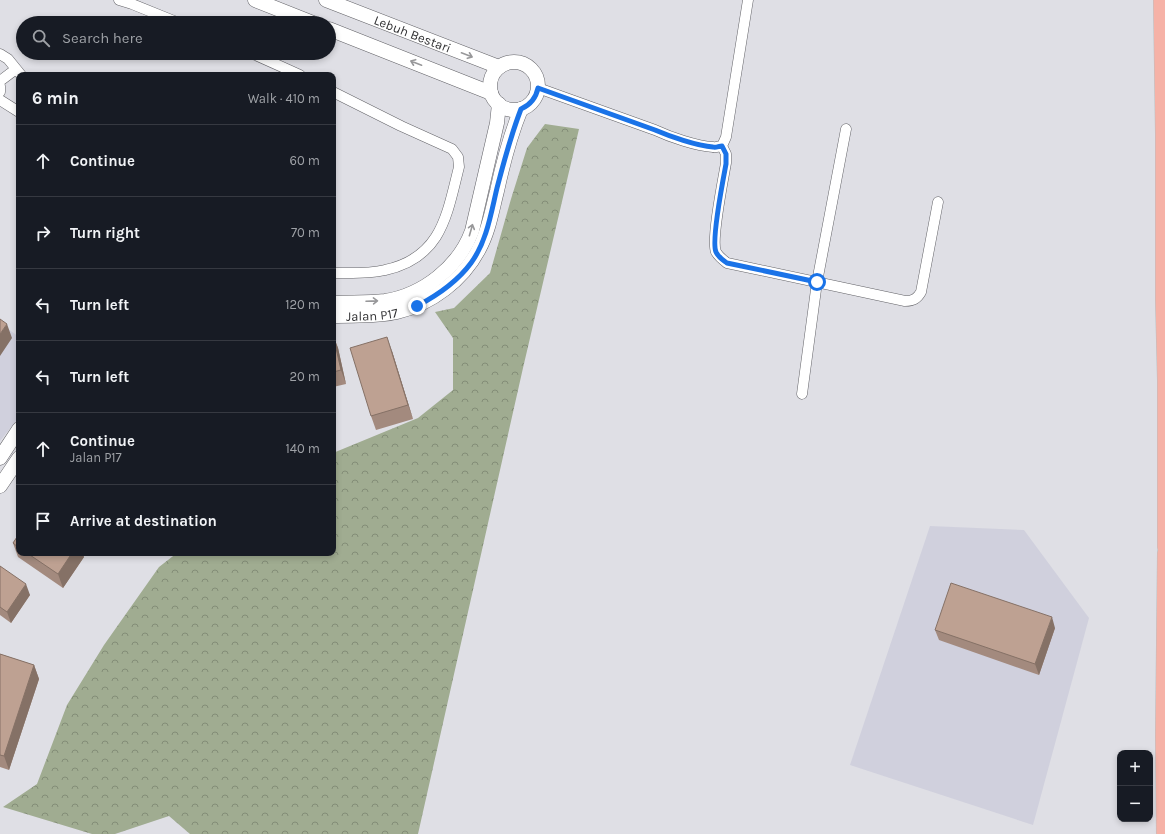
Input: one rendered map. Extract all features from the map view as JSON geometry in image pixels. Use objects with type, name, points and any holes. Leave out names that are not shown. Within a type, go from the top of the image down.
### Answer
[{"type":"main road","points":[[1161,0],[1163,134],[1162,299],[1165,380],[1165,547]]},
{"type":"main road","points":[[1164,834],[1163,736],[1165,553]]},
{"type":"street","points":[[119,0],[162,16]]},
{"type":"street","points":[[255,0],[295,16]]},
{"type":"street","name":"Lebuh Bestari","points":[[326,0],[499,67]]},
{"type":"street","points":[[722,146],[726,137],[748,0]]},
{"type":"street","name":"Lebuh Bestari","points":[[336,32],[495,99]]},
{"type":"street","points":[[0,54],[8,59],[19,72]]},
{"type":"street","points":[[267,60],[293,72]]},
{"type":"street","points":[[512,62],[517,62],[527,66],[535,74],[538,88],[532,102],[521,109],[513,110],[506,108],[495,99],[490,84],[493,74],[499,67],[512,62]]},
{"type":"street","points":[[0,81],[16,73]]},
{"type":"street","points":[[0,86],[0,92]]},
{"type":"street","points":[[538,88],[664,134],[703,146],[714,148],[722,146]]},
{"type":"street","points":[[336,94],[401,126],[452,149],[456,153],[459,167],[442,227],[433,242],[424,252],[412,260],[386,270],[336,273]]},
{"type":"street","name":"Jalan P17","points":[[336,303],[385,301],[412,293],[431,282],[448,268],[460,255],[468,242],[472,231],[497,123],[495,99]]},
{"type":"street","points":[[0,100],[16,110]]},
{"type":"street","name":"Jalan P17","points":[[336,316],[374,315],[396,312],[417,306],[453,283],[464,272],[480,248],[487,230],[507,148],[521,109]]},
{"type":"street","points":[[802,394],[817,282],[846,129]]},
{"type":"street","points":[[722,146],[726,154],[726,164],[716,226],[715,246],[716,252],[721,259],[727,263],[905,301],[912,301],[916,299],[921,292],[938,202]]},
{"type":"street","points":[[0,458],[16,434]]},
{"type":"street","points":[[0,486],[16,462]]},
{"type":"shaded area","points":[[0,323],[16,335],[16,421],[0,441]]},
{"type":"shaded area","points":[[930,526],[1024,530],[1089,618],[1033,825],[850,765]]},
{"type":"green space","points":[[545,124],[579,129],[523,368],[418,834],[190,834],[169,816],[115,834],[92,834],[3,807],[37,784],[67,705],[104,645],[159,567],[173,556],[336,556],[336,452],[418,418],[453,390],[453,338],[435,312],[454,308],[490,273],[527,148]]},
{"type":"building","points":[[0,319],[7,324],[0,334]]},
{"type":"building","points":[[387,337],[408,405],[371,416],[350,348]]},
{"type":"building","points":[[336,348],[341,370],[336,371]]},
{"type":"building","points":[[16,538],[16,546],[13,543]]},
{"type":"building","points":[[31,556],[70,556],[58,574]]},
{"type":"building","points":[[0,566],[26,584],[7,612],[0,607]]},
{"type":"building","points":[[951,583],[1052,617],[1035,664],[935,630]]},
{"type":"building","points":[[0,654],[34,665],[4,756],[0,755]]},
{"type":"route","points":[[417,306],[453,283],[472,262],[480,248],[487,230],[507,148],[514,127],[521,109],[532,102],[538,88],[664,134],[703,146],[714,148],[722,146],[726,154],[726,164],[716,226],[716,252],[721,259],[727,263],[817,282]]}]
